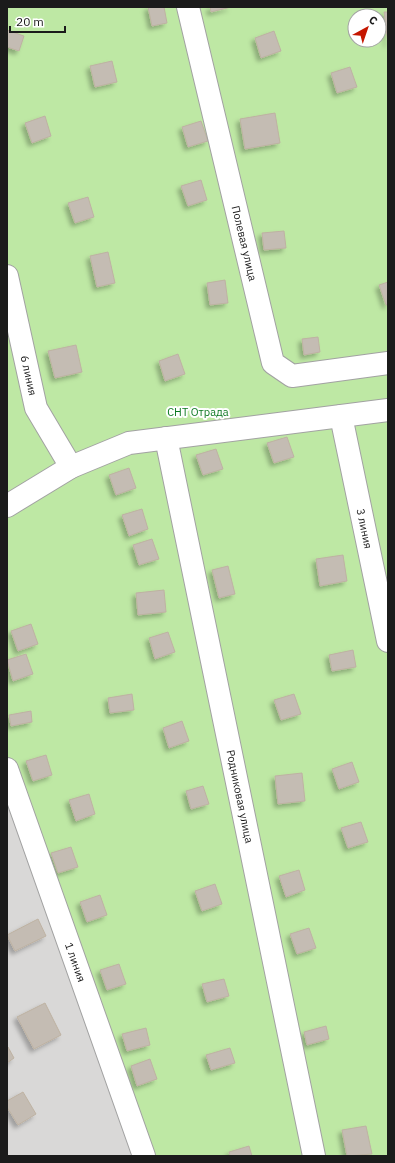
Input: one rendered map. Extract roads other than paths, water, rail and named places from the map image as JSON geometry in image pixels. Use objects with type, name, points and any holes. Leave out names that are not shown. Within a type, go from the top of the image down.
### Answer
[{"type":"street","name":"Полевая улица","points":[[188,7],[273,362],[292,376],[388,363]]},
{"type":"street","name":"6 линия","points":[[7,276],[36,408],[71,467]]},
{"type":"street","points":[[7,506],[71,467],[129,443],[388,410]]},
{"type":"street","name":"3 линия","points":[[341,416],[388,641]]},
{"type":"street","name":"Родниковая улица","points":[[166,438],[314,1156]]},
{"type":"street","name":"1 линия","points":[[7,769],[144,1156]]},
{"type":"park label","name":"СНТ Отрада","points":[[198,412]]}]
